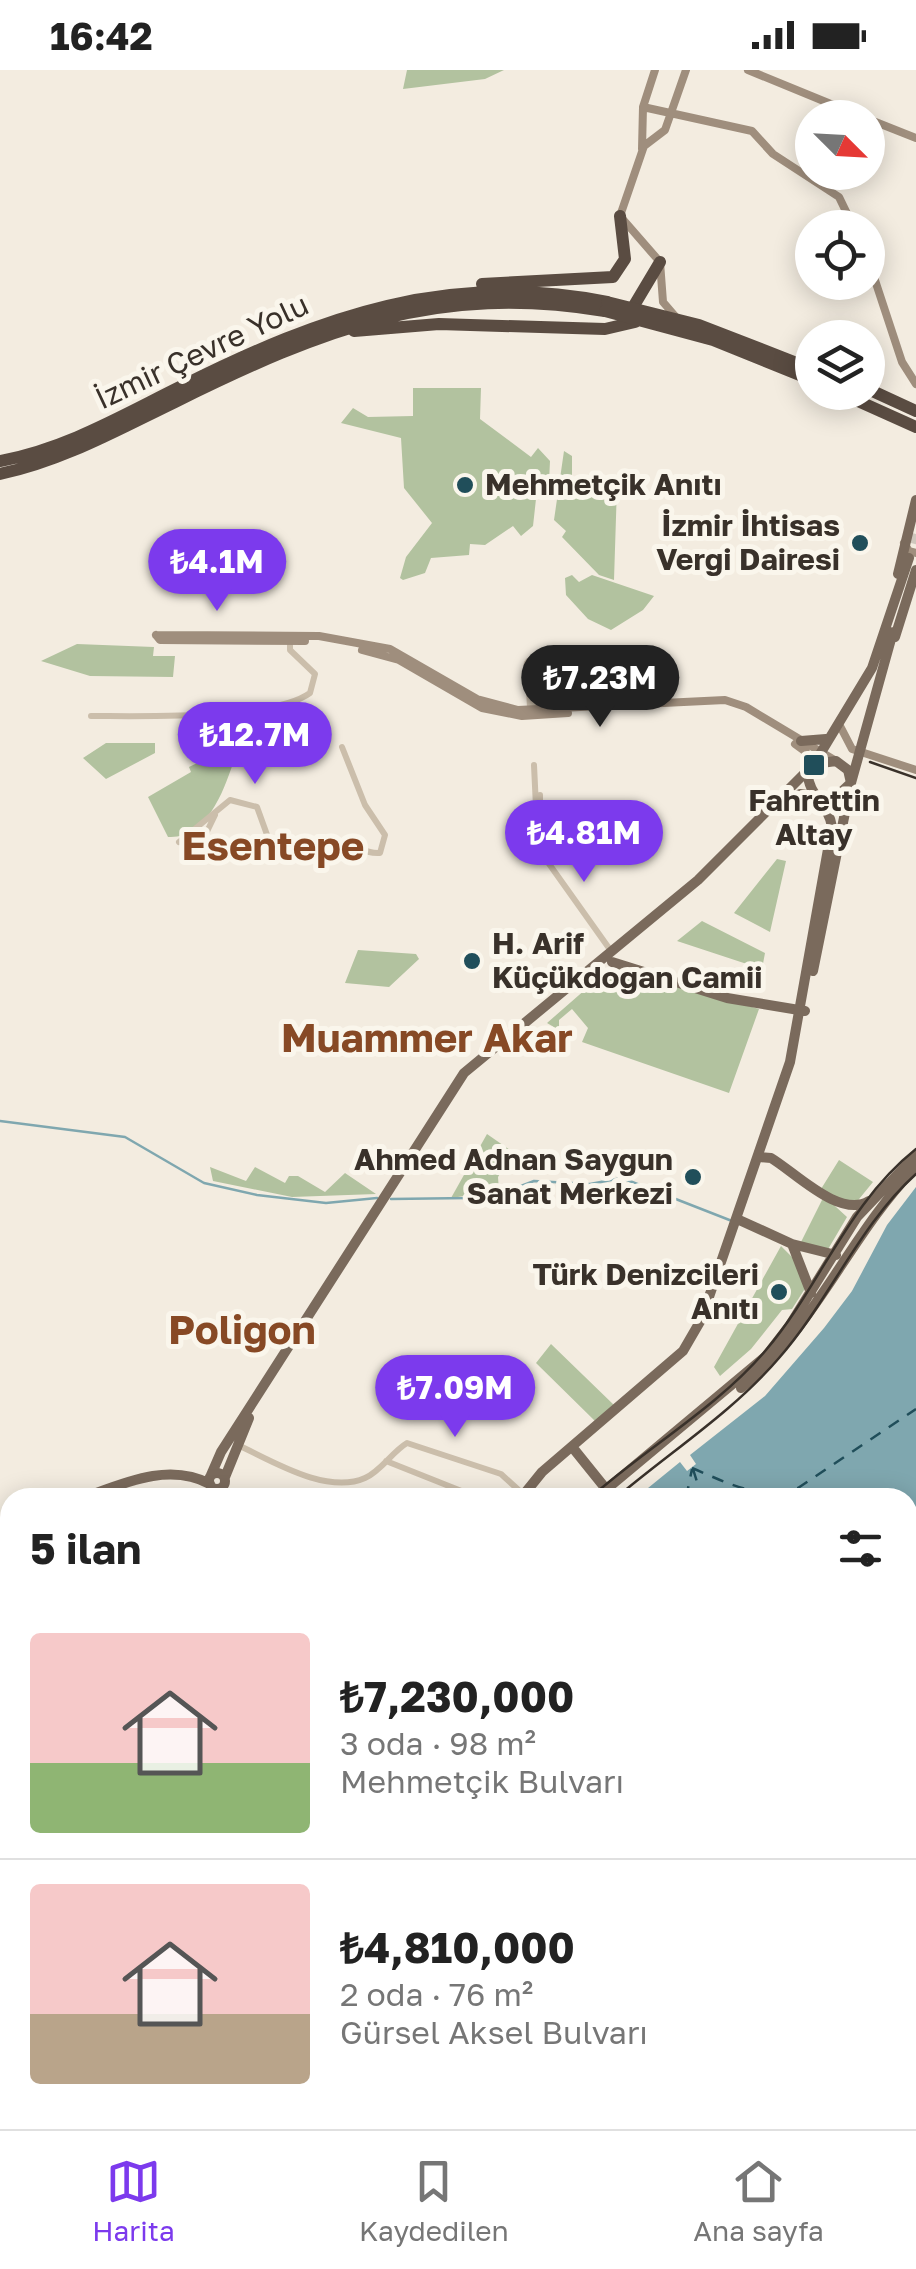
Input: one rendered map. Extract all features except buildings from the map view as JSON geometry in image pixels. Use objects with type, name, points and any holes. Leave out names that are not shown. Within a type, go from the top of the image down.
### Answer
[{"type":"highway","points":[[297,338],[354,308],[412,292],[613,277],[625,260],[620,216]]},
{"type":"highway","points":[[616,326],[640,300],[660,262]]},
{"type":"highway","name":"İzmir Çevre Yolu","points":[[0,460],[79,437],[297,338],[367,320],[426,308],[538,301],[606,306]]},
{"type":"highway","points":[[606,306],[699,326],[795,363]]},
{"type":"highway","points":[[606,306],[713,340],[795,376]]},
{"type":"highway","points":[[297,338],[397,326],[616,326],[635,322]]},
{"type":"highway","name":"İzmir Çevre Yolu","points":[[0,474],[80,448],[297,338]]},
{"type":"highway","points":[[885,394],[916,401]]},
{"type":"highway","points":[[885,397],[916,411]]},
{"type":"highway","points":[[885,408],[916,419]]},
{"type":"highway","points":[[877,410],[916,429]]},
{"type":"main road","points":[[642,157],[643,107],[655,70]]},
{"type":"main road","points":[[675,316],[663,302],[660,262],[620,216],[644,146],[665,130],[686,70]]},
{"type":"main road","points":[[748,70],[822,100]]},
{"type":"main road","points":[[643,107],[752,131],[773,154],[839,197],[845,210]]},
{"type":"main road","points":[[885,126],[916,138]]},
{"type":"main road","points":[[881,300],[902,362],[916,384]]},
{"type":"main road","points":[[635,322],[675,332],[795,377]]},
{"type":"main road","points":[[871,410],[916,429]]},
{"type":"main road","points":[[879,652],[916,500]]},
{"type":"main road","points":[[530,1488],[683,1350],[701,1320],[762,1156],[802,1011],[851,782],[914,560],[909,536]]},
{"type":"main road","points":[[802,1011],[832,827],[829,810],[809,787],[810,768],[879,652],[914,560]]},
{"type":"main road","points":[[810,768],[801,748],[740,708],[712,703],[655,704],[532,708],[487,703],[390,648],[320,636],[290,639],[160,640],[156,635],[290,639],[335,642],[398,660],[482,708],[522,716],[542,715],[655,704],[707,698],[736,703],[836,760],[848,770],[851,782]]},
{"type":"main road","points":[[532,708],[542,715]]},
{"type":"main road","points":[[522,716],[532,708]]},
{"type":"main road","points":[[839,724],[844,740],[859,752],[916,770]]},
{"type":"main road","points":[[800,741],[827,738]]},
{"type":"main road","points":[[208,1483],[221,1452],[443,1099],[464,1073],[618,955],[810,768],[819,761],[836,760]]},
{"type":"main road","points":[[113,1488],[156,1474],[225,1487],[236,1443],[448,1098],[464,1080],[702,886],[785,801],[800,794],[840,796],[851,782]]},
{"type":"main road","points":[[618,955],[692,984],[802,1011]]},
{"type":"main road","points":[[762,1156],[851,1207],[878,1200]]},
{"type":"main road","points":[[612,1488],[756,1366],[860,1237],[889,1180],[916,1156]]},
{"type":"main road","points":[[812,1299],[857,1217],[916,1166]]},
{"type":"main road","points":[[833,1198],[857,1217]]},
{"type":"main road","points":[[739,1222],[792,1244],[840,1253],[860,1237]]},
{"type":"main road","points":[[792,1244],[812,1299]]},
{"type":"main road","points":[[573,1448],[602,1488]]},
{"type":"street","points":[[91,716],[245,712],[310,692],[315,674],[290,650],[290,639]]},
{"type":"street","points":[[532,669],[532,708]]},
{"type":"street","points":[[179,842],[230,800],[256,807],[270,843],[296,848],[330,842],[346,844],[366,854],[380,853],[385,835],[366,804],[342,747]]},
{"type":"street","points":[[536,765],[539,834],[548,863],[618,955]]},
{"type":"street","points":[[198,850],[215,814]]},
{"type":"street","points":[[236,1443],[315,1478],[350,1481],[370,1476],[407,1443],[501,1474],[514,1488]]},
{"type":"street","points":[[385,1461],[406,1465],[457,1488]]},
{"type":"green space","points":[[407,70],[504,70],[485,79],[403,89]]},
{"type":"green space","points":[[413,388],[481,388],[480,419],[531,457],[538,448],[550,461],[549,482],[538,481],[533,526],[521,536],[513,526],[485,545],[470,544],[469,555],[431,558],[425,573],[403,580],[400,578],[406,557],[432,523],[404,488],[401,438],[341,423],[353,408],[368,417],[413,416]]},
{"type":"green space","points":[[564,451],[572,456],[572,484],[617,486],[614,580],[599,575],[562,537],[566,531],[554,520]]},
{"type":"green space","points":[[572,575],[579,582],[592,575],[654,596],[643,610],[611,630],[588,619],[566,595],[565,578]]},
{"type":"green space","points":[[77,644],[154,647],[153,656],[175,656],[173,677],[90,676],[41,661]]},
{"type":"green space","points":[[240,742],[208,817],[184,835],[168,837],[148,797],[191,772],[189,767]]},
{"type":"green space","points":[[106,743],[155,743],[155,753],[106,779],[83,758]]},
{"type":"green space","points":[[777,859],[786,861],[770,932],[734,913]]},
{"type":"green space","points":[[702,921],[765,953],[762,969],[677,941]]},
{"type":"green space","points":[[358,950],[416,954],[419,959],[389,987],[345,983]]},
{"type":"green space","points":[[618,961],[674,984],[759,1009],[729,1093],[582,1042],[588,1028],[572,1009],[559,1020],[559,1030],[547,1023]]},
{"type":"green space","points":[[487,1134],[513,1152],[498,1177],[499,1191],[451,1198]]},
{"type":"green space","points":[[839,1160],[873,1182],[855,1204],[846,1204],[821,1189]]},
{"type":"green space","points":[[210,1167],[246,1181],[255,1167],[285,1183],[289,1176],[298,1176],[325,1192],[345,1173],[376,1194],[292,1197],[213,1181]]},
{"type":"green space","points":[[824,1196],[847,1217],[827,1251],[801,1242]]},
{"type":"green space","points":[[781,1246],[795,1260],[806,1287],[792,1309],[782,1310],[751,1349],[720,1376],[714,1367]]},
{"type":"green space","points":[[551,1344],[615,1406],[596,1422],[536,1363]]},
{"type":"water","points":[[916,1187],[916,1488],[648,1488],[680,1462],[687,1471],[696,1464],[690,1455],[765,1396],[852,1291],[887,1225]]},
{"type":"waterway","points":[[0,1121],[125,1137],[204,1183],[257,1195],[326,1203],[377,1198]]},
{"type":"waterway","points":[[391,1199],[469,1198],[497,1195],[534,1181],[590,1184],[622,1178],[732,1221]]},
{"type":"ferry route","points":[[798,1488],[916,1409]]},
{"type":"ferry route","points":[[692,1468],[746,1488]]},
{"type":"ferry route","points":[[688,1488],[692,1469]]},
{"type":"ferry route","points":[[693,1469],[699,1488]]},
{"type":"tunnel","points":[[909,558],[916,531]]},
{"type":"tram line","points":[[870,762],[916,778]]},
{"type":"tram line","points":[[602,1488],[747,1371],[785,1325],[871,1194],[916,1149]]},
{"type":"tram line","points":[[628,1488],[761,1378],[797,1336],[878,1216],[916,1174]]},
{"type":"place","name":"Mehmetçik Anıtı","points":[[465,485]]},
{"type":"place","name":"İzmir İhtisas Vergi Dairesi","points":[[860,543]]},
{"type":"place","name":"Fahrettin Altay","points":[[814,765]]},
{"type":"place","name":"H. Arif Küçükdoğan Camii","points":[[472,961]]},
{"type":"place","name":"Ahmed Adnan Saygun Sanat Merkezi","points":[[693,1177]]},
{"type":"place","name":"Türk Denizcileri Anıtı","points":[[779,1292]]},
{"type":"district","name":"Esentepe","points":[[273,846]]},
{"type":"district","name":"Muammer Akar","points":[[427,1038]]},
{"type":"district","name":"Poligon","points":[[242,1330]]}]
